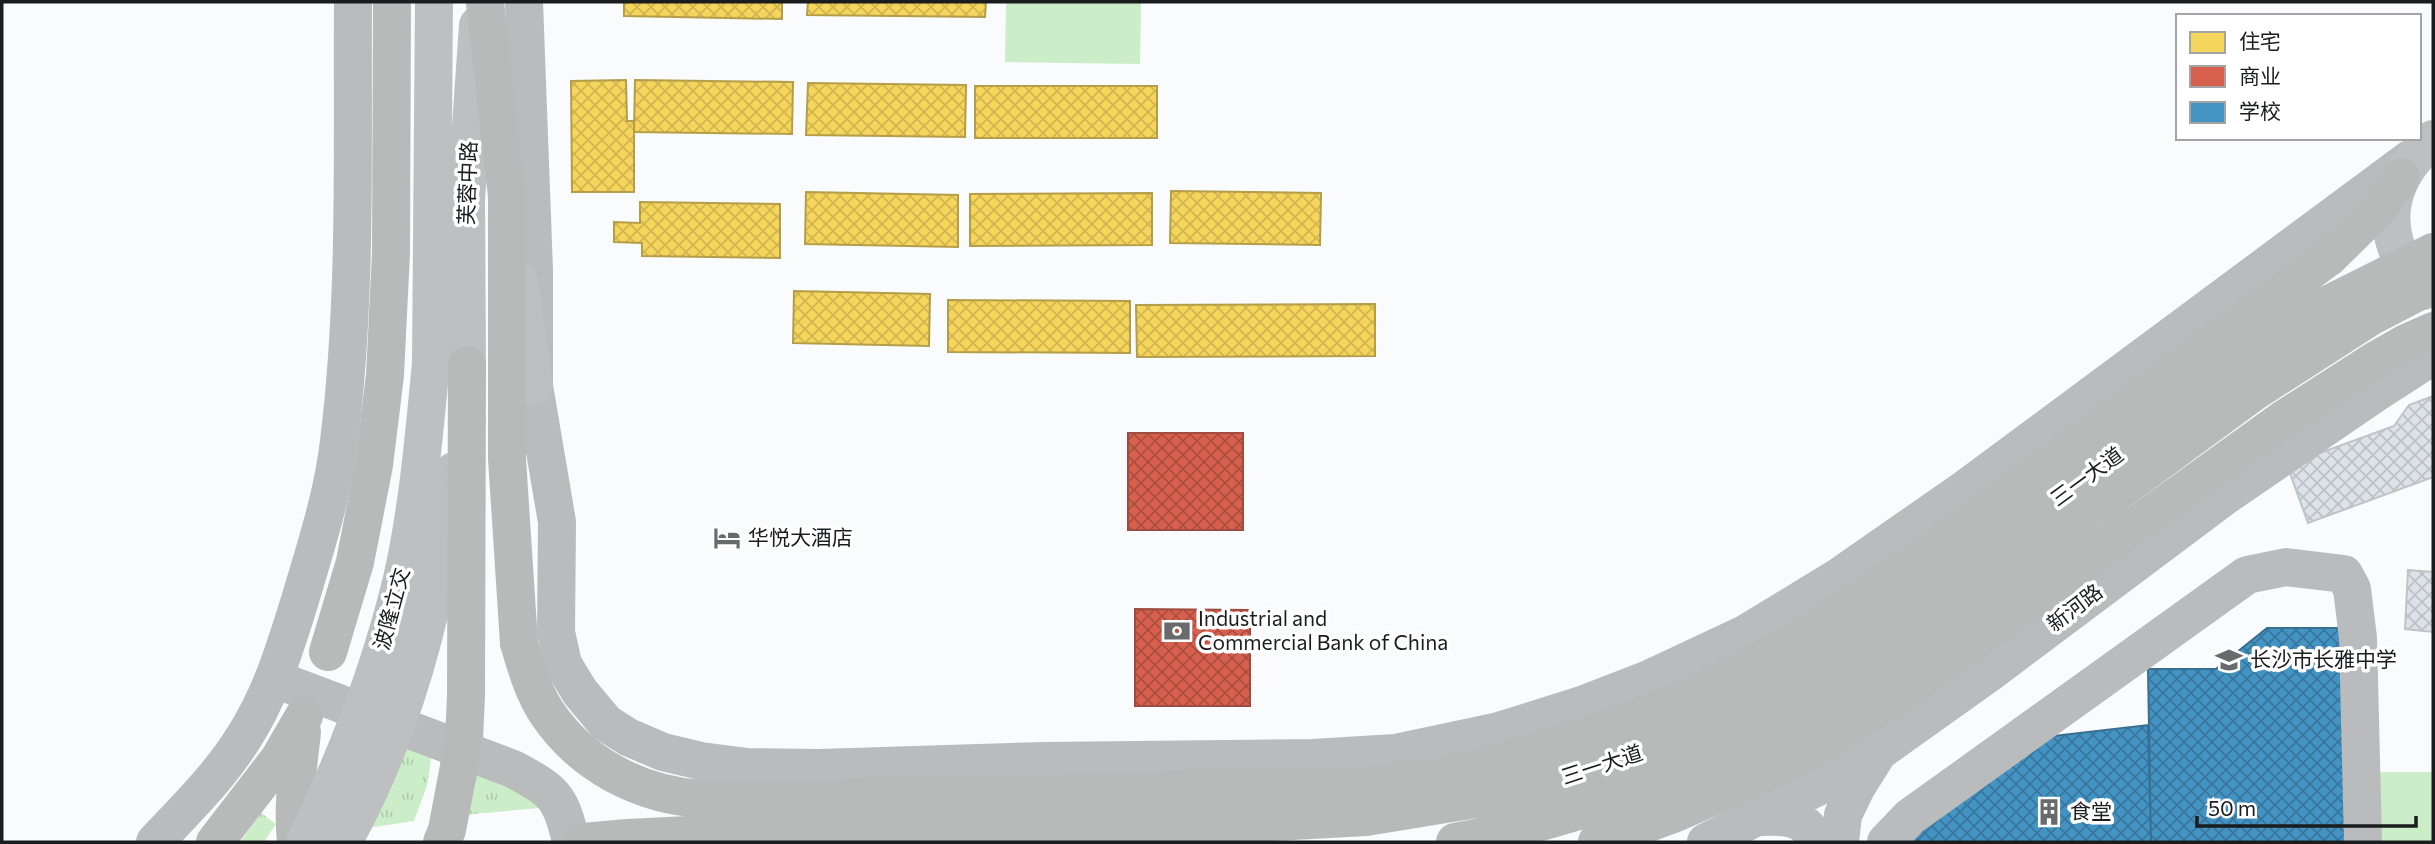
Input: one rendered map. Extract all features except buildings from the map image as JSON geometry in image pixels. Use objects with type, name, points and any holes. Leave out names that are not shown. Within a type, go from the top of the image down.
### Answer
[{"type":"highway","points":[[328,652],[355,562],[374,465],[385,375],[391,253],[393,2]]},
{"type":"highway","points":[[482,2],[507,197],[507,459],[519,643],[528,676],[546,712],[572,745],[610,773],[649,789],[701,799],[773,800],[1368,785],[1442,776],[1537,752],[1631,720],[1683,700],[1789,645],[1919,559],[2329,257],[2379,208],[2416,157]]},
{"type":"highway","name":"三一大道","points":[[1455,842],[1491,837],[1590,809],[1629,776],[1688,734],[1750,706],[1820,666],[1915,603],[2278,337],[2329,304],[2433,252]]},
{"type":"highway","name":"三一大道","points":[[583,842],[822,831],[1204,826],[1366,817],[1488,797],[1551,782],[1706,766],[1784,725],[1870,674],[2255,391],[2370,317],[2433,284]]},
{"type":"highway","points":[[1597,842],[1676,813],[1793,761],[1899,696],[2284,419],[2375,360],[2406,342],[2433,331]]},
{"type":"highway","points":[[442,842],[447,831],[461,753],[466,695],[449,364]]},
{"type":"highway","points":[[1629,776],[1713,685]]},
{"type":"highway","points":[[215,842],[279,759],[304,716],[295,782],[296,842]]},
{"type":"highway","points":[[1629,776],[1750,780]]},
{"type":"highway","points":[[1368,785],[1488,797]]},
{"type":"main road","name":"芙蓉中路","points":[[433,2],[449,364]]},
{"type":"main road","name":"芙蓉中路","points":[[449,364],[482,2]]},
{"type":"main road","points":[[2433,118],[2393,200],[2391,226],[2396,250],[2407,273],[2433,298]]},
{"type":"main road","points":[[507,197],[534,386]]},
{"type":"main road","name":"波隆立交","points":[[305,842],[338,775],[374,675],[402,578],[417,488],[449,364]]},
{"type":"main road","name":"波隆立交","points":[[343,842],[385,753],[411,680],[434,600],[450,505],[449,364]]},
{"type":"street","points":[[155,842],[204,790],[244,738],[275,679],[325,511],[339,443],[347,345],[353,2]]},
{"type":"street","points":[[524,2],[534,270],[534,386],[557,522],[556,632],[563,664],[580,692],[606,723],[628,737],[663,752],[747,767],[1313,758],[1395,753],[1499,732],[1582,705],[1649,679],[1745,634],[1837,578],[1965,489],[2416,157]]},
{"type":"street","name":"新河路","points":[[1706,842],[1822,785],[1881,750],[1989,673],[2225,496],[2433,356]]},
{"type":"street","points":[[1886,842],[1910,817],[2247,575],[2286,567],[2344,574],[2352,589],[2358,638],[2363,842]]},
{"type":"street","points":[[275,679],[513,769],[551,792],[562,808],[571,842]]},
{"type":"street","points":[[551,792],[606,723]]},
{"type":"street","points":[[1840,842],[1843,815],[1856,788],[1881,750]]},
{"type":"street","points":[[1761,817],[1782,816],[1799,820],[1812,834],[1814,842]]},
{"type":"green space","points":[[1006,2],[1141,3],[1140,64],[1005,62]]},
{"type":"green space","points":[[399,735],[433,746],[427,786],[414,821],[361,829]]},
{"type":"green space","points":[[474,760],[550,807],[463,815]]},
{"type":"green space","points":[[2378,772],[2433,772],[2433,842],[2381,842]]},
{"type":"green space","points":[[261,813],[276,824],[264,842],[240,842]]},
{"type":"place","name":"华悦大酒店","points":[[727,538]]},
{"type":"place","name":"Industrial and Commercial Bank of China","points":[[1177,631]]},
{"type":"place","name":"长沙市长雅中学","points":[[2229,660]]},
{"type":"place","name":"食堂","points":[[2049,812]]}]
